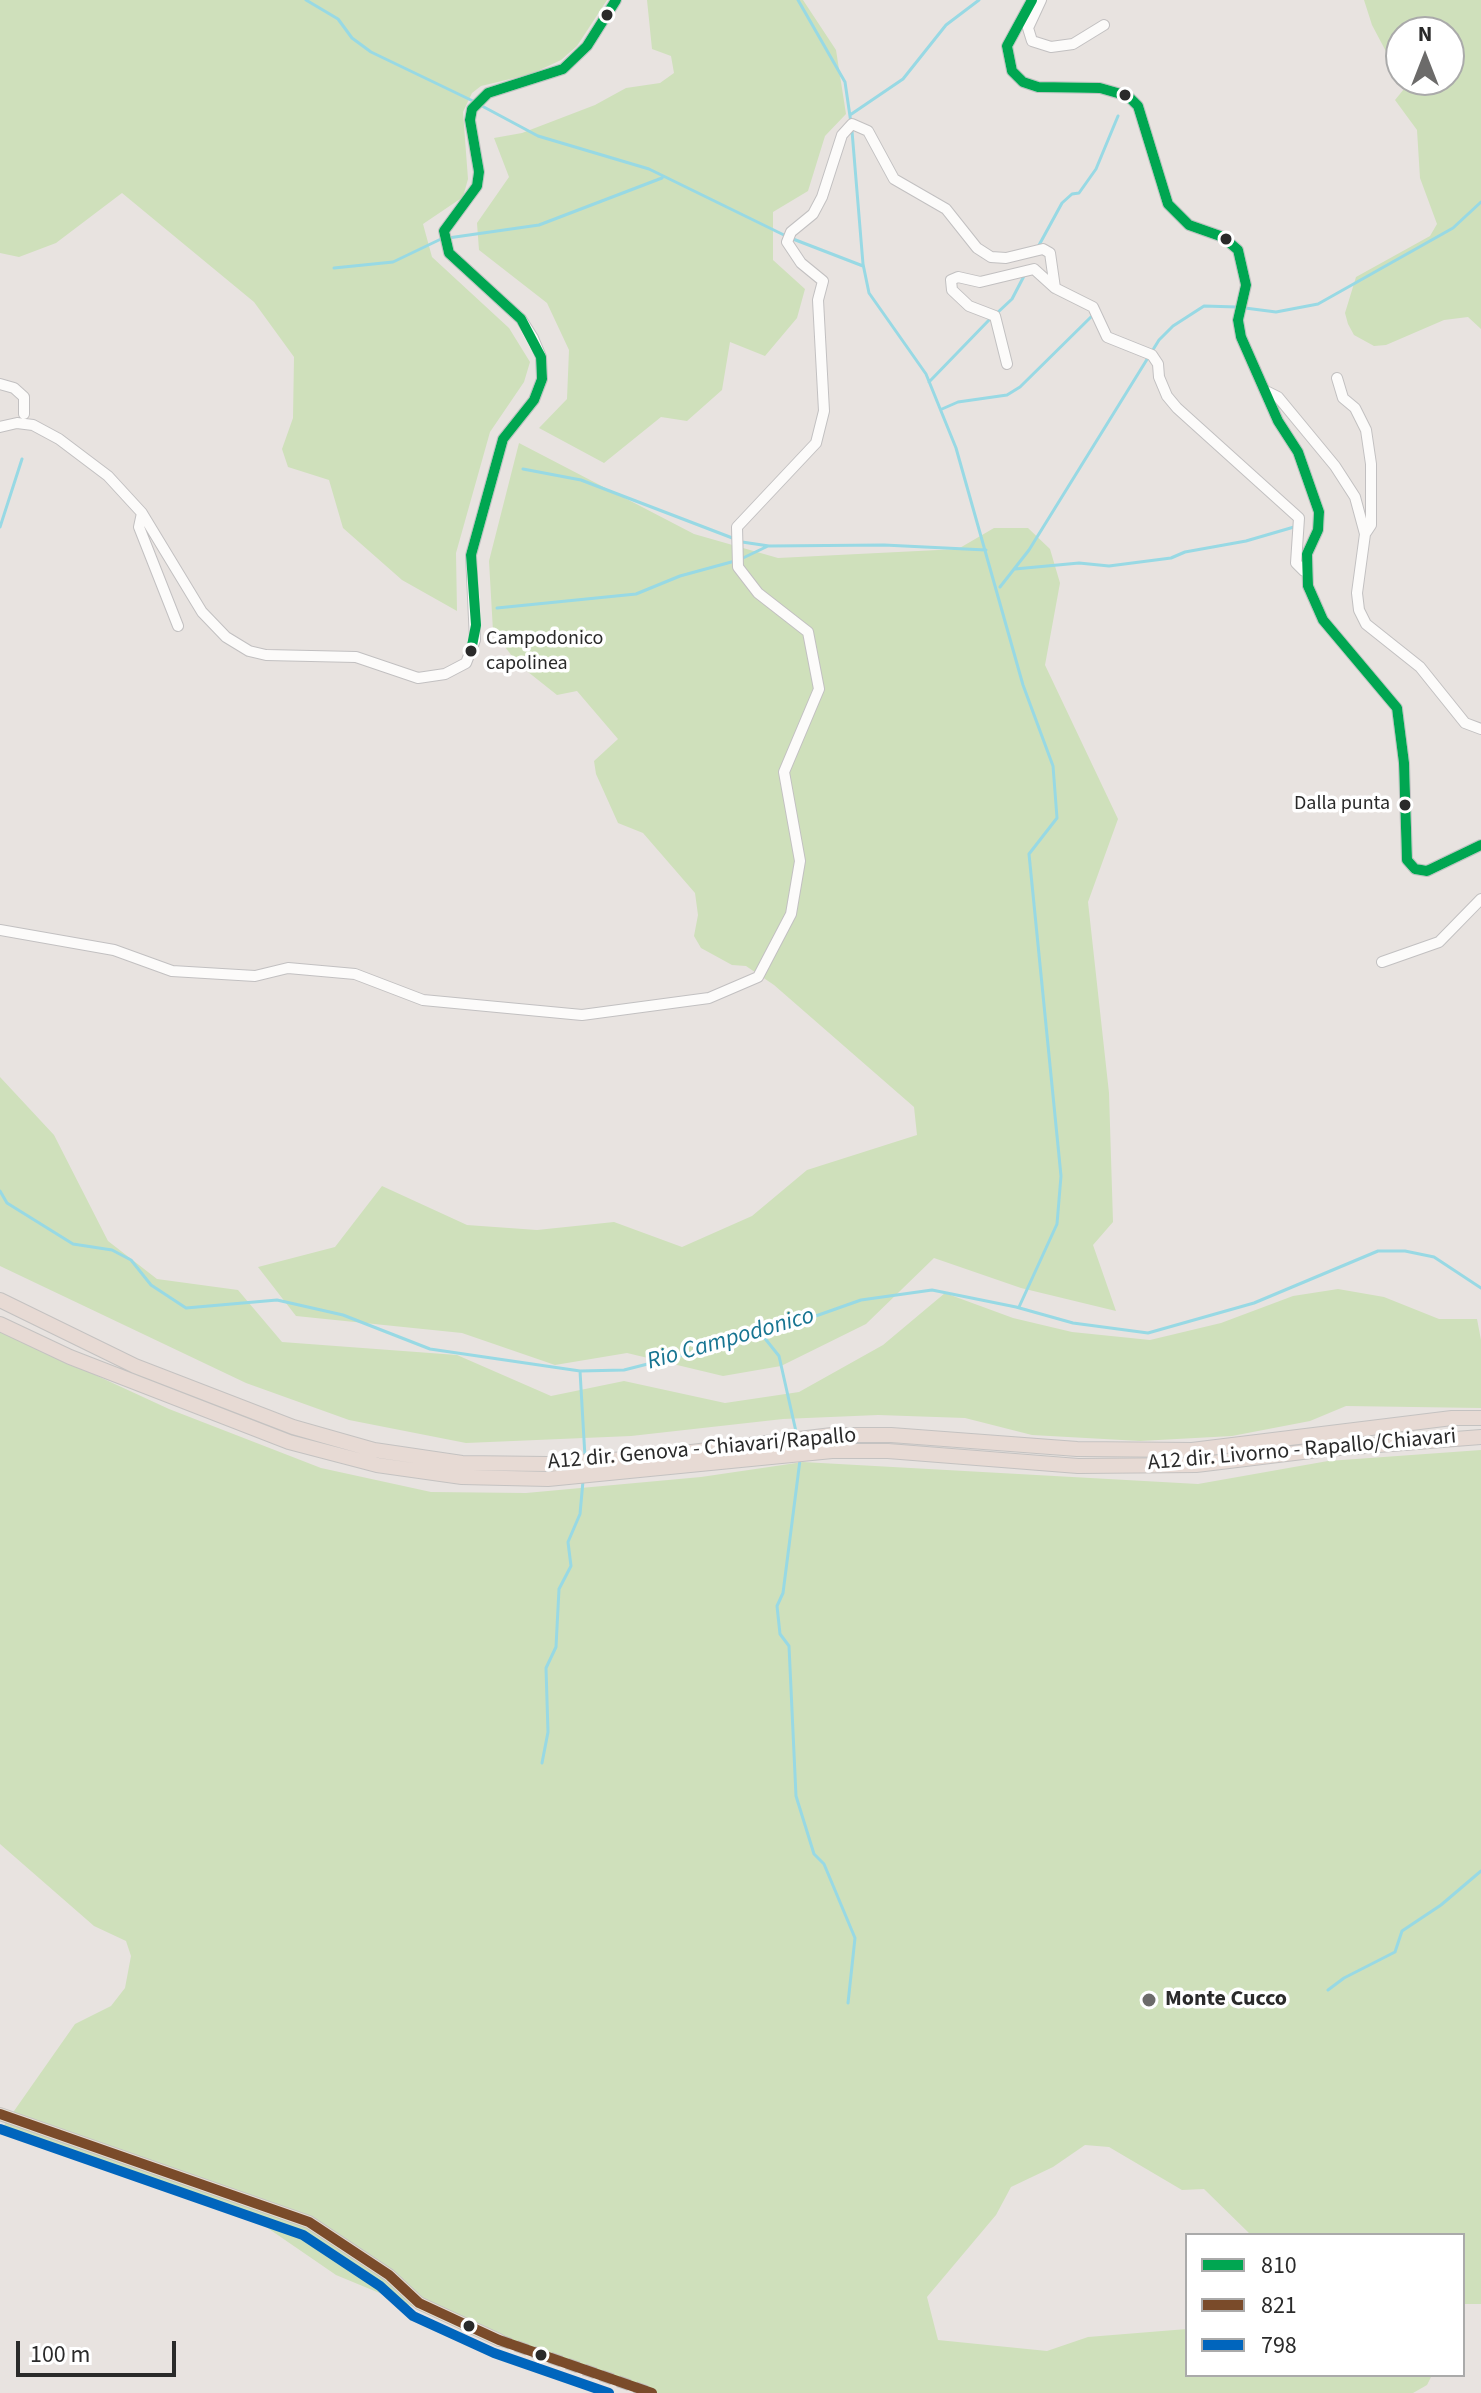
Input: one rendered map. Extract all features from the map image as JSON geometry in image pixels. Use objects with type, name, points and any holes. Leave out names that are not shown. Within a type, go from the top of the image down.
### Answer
[{"type":"highway","points":[[0,1300],[132,1373]]},
{"type":"highway","points":[[0,1324],[132,1373]]},
{"type":"highway","name":"A12 dir. Genova - Chiavari/Rapallo","points":[[132,1373],[258,1422],[462,1470],[547,1464],[642,1465],[729,1446],[832,1435],[891,1435],[1077,1449],[1192,1450],[1452,1418],[1481,1418]]},
{"type":"highway","name":"A12 dir. Livorno - Rapallo/Chiavari","points":[[642,1465],[732,1461],[832,1451],[888,1451],[1078,1466],[1196,1465],[1327,1449],[1481,1437]]},
{"type":"main road","points":[[0,2114],[309,2222],[389,2275],[419,2303],[499,2340]]},
{"type":"street","points":[[0,427],[17,423],[33,425],[59,439],[108,476],[142,513],[202,612],[226,637],[249,651],[266,655],[356,657],[418,678],[445,674],[466,663],[475,640],[476,625],[471,555],[503,439],[534,400],[542,379],[541,357],[521,319],[449,253],[444,231],[477,186],[479,172],[470,120],[472,109],[488,93],[563,69],[587,46],[616,0]]},
{"type":"street","points":[[1032,0],[1007,46],[1012,71],[1023,82],[1038,87],[1100,88],[1128,96],[1138,106],[1168,204],[1189,225],[1223,237],[1238,250],[1246,285],[1239,308],[1241,337],[1268,392],[1278,421],[1298,452],[1308,490],[1319,512],[1318,530],[1307,554],[1304,571]]},
{"type":"street","points":[[1041,0],[1028,28],[1032,41],[1051,47],[1073,44],[1104,25]]},
{"type":"street","points":[[0,930],[114,950],[172,971],[255,976],[288,968],[355,974],[423,1000],[582,1015],[709,998],[758,977],[791,914],[800,861],[784,772],[819,689],[808,632],[758,593],[738,567],[737,527],[816,443],[824,411],[818,300],[823,281],[801,263],[787,242],[791,232],[813,214],[822,197],[842,135],[852,124],[868,131],[894,179],[946,209],[977,248],[991,257],[1006,258],[1043,249],[1050,253],[1055,288]]},
{"type":"street","points":[[1007,364],[995,316],[969,306],[952,290],[951,280],[958,277],[980,282],[1034,269],[1055,288],[1093,307],[1107,337],[1152,355],[1158,364],[1159,377],[1167,396],[1177,408],[1299,518],[1301,529],[1296,563],[1304,571],[1323,620],[1397,708],[1404,763],[1407,860],[1415,869],[1427,871],[1481,845]]},
{"type":"street","points":[[1337,378],[1343,398],[1355,408],[1366,430],[1372,502],[1371,525],[1365,534]]},
{"type":"street","points":[[0,384],[14,388],[24,397],[24,414]]},
{"type":"street","points":[[1268,392],[1278,397],[1335,466],[1355,497],[1365,534],[1357,593],[1359,610],[1366,624],[1420,667],[1465,723],[1481,729]]},
{"type":"street","points":[[142,513],[139,527],[178,626]]},
{"type":"street","points":[[1382,962],[1439,942],[1481,899]]},
{"type":"green space","points":[[0,0],[607,0],[577,46],[561,60],[531,74],[481,86],[472,93],[463,112],[468,179],[463,197],[423,224],[432,257],[509,328],[530,362],[524,382],[490,432],[456,553],[457,611],[402,580],[343,528],[329,480],[288,467],[282,449],[293,418],[294,357],[254,302],[122,193],[56,243],[19,257],[0,253]]},
{"type":"green space","points":[[647,0],[803,0],[836,50],[846,114],[825,136],[808,191],[773,212],[773,260],[805,289],[797,318],[765,356],[730,342],[722,390],[687,421],[661,417],[604,463],[539,428],[567,399],[569,350],[547,303],[479,250],[477,223],[509,177],[494,138],[522,133],[595,105],[626,88],[660,83],[674,73],[671,56],[652,49]]},
{"type":"green space","points":[[1364,0],[1481,0],[1481,329],[1468,317],[1444,320],[1386,345],[1374,346],[1354,335],[1345,313],[1356,277],[1430,236],[1437,224],[1420,178],[1417,130],[1395,100],[1398,96],[1465,96],[1465,16],[1385,16],[1385,50]]},
{"type":"green space","points":[[519,443],[694,534],[778,558],[958,549],[994,528],[1028,528],[1050,549],[1060,583],[1045,665],[1118,819],[1088,902],[1109,1093],[1113,1222],[1093,1245],[1116,1311],[1021,1288],[934,1258],[866,1324],[781,1366],[723,1376],[627,1353],[555,1365],[462,1333],[296,1316],[258,1267],[335,1247],[382,1186],[467,1225],[537,1230],[614,1222],[682,1247],[752,1216],[807,1170],[917,1135],[914,1107],[774,985],[746,966],[732,965],[701,948],[694,936],[698,915],[695,893],[643,833],[618,823],[596,774],[594,761],[618,739],[577,691],[557,695],[518,664],[493,631],[489,561]]},
{"type":"green space","points":[[0,1077],[54,1135],[108,1241],[157,1279],[238,1290],[282,1342],[457,1355],[551,1396],[624,1381],[725,1403],[799,1392],[883,1345],[945,1293],[1013,1318],[1072,1332],[1150,1340],[1221,1323],[1293,1296],[1338,1289],[1384,1297],[1439,1319],[1477,1319],[1481,1340],[1481,1408],[1346,1406],[1310,1421],[1232,1436],[1140,1441],[1032,1435],[965,1418],[878,1415],[783,1419],[631,1436],[466,1443],[349,1420],[246,1383],[0,1266]]},
{"type":"green space","points":[[0,1331],[169,1409],[321,1468],[431,1492],[526,1493],[701,1477],[803,1462],[1198,1484],[1328,1461],[1481,1450],[1481,2304],[1465,2304],[1465,2233],[1249,2233],[1204,2189],[1182,2190],[1109,2147],[1085,2145],[1053,2167],[1011,2187],[996,2215],[927,2297],[938,2340],[1047,2351],[1088,2337],[1185,2329],[1185,2377],[1431,2377],[1427,2385],[1413,2393],[637,2393],[498,2342],[336,2275],[237,2207],[0,2131],[75,2024],[111,2006],[125,1988],[131,1956],[126,1941],[94,1926],[0,1844]]},
{"type":"waterway","points":[[306,0],[338,19],[352,38],[371,52],[475,102]]},
{"type":"waterway","points":[[798,0],[845,82],[851,123]]},
{"type":"waterway","points":[[850,115],[903,79],[946,25],[979,0]]},
{"type":"waterway","points":[[482,106],[538,136],[649,169],[786,236]]},
{"type":"waterway","points":[[1038,247],[1062,203],[1072,194],[1079,193],[1096,169],[1118,116]]},
{"type":"waterway","points":[[852,131],[863,264],[869,293],[926,374],[956,448],[1023,685],[1053,766],[1057,818],[1029,854],[1061,1176],[1057,1224],[1019,1307]]},
{"type":"waterway","points":[[334,268],[393,262],[441,239],[539,225],[662,178]]},
{"type":"waterway","points":[[1245,308],[1276,312],[1318,304],[1453,228],[1481,202]]},
{"type":"waterway","points":[[793,239],[863,266]]},
{"type":"waterway","points":[[996,314],[1012,299],[1024,276]]},
{"type":"waterway","points":[[1000,587],[1029,550],[1159,340],[1173,326],[1204,306],[1237,307]]},
{"type":"waterway","points":[[942,409],[958,402],[1007,395],[1020,387],[1094,314]]},
{"type":"waterway","points":[[929,382],[990,319]]},
{"type":"waterway","points":[[0,527],[22,459]]},
{"type":"waterway","points":[[523,469],[581,480],[735,539]]},
{"type":"waterway","points":[[1015,569],[1079,563],[1109,566],[1171,558],[1294,527]]},
{"type":"waterway","points":[[742,542],[769,546],[884,545],[986,550]]},
{"type":"waterway","points":[[743,558],[768,546]]},
{"type":"waterway","points":[[497,608],[636,594],[680,576],[735,561]]},
{"type":"waterway","name":"Rio Campodonico","points":[[0,1191],[7,1203],[73,1244],[112,1250],[131,1260],[151,1285],[186,1308],[277,1300],[343,1315],[430,1349],[580,1371],[624,1370],[762,1335],[861,1300],[932,1290],[1016,1307],[1073,1323],[1148,1333],[1254,1303],[1378,1251],[1405,1251],[1434,1257],[1481,1288]]},
{"type":"waterway","points":[[763,1336],[779,1356],[797,1436]]},
{"type":"waterway","points":[[580,1371],[585,1457]]},
{"type":"waterway","points":[[800,1460],[783,1593],[777,1606],[780,1634],[789,1646],[796,1796],[814,1854],[824,1864],[855,1938],[848,2003]]},
{"type":"waterway","points":[[542,1763],[548,1732],[546,1668],[556,1647],[559,1589],[571,1566],[568,1542],[580,1514],[583,1481]]},
{"type":"waterway","points":[[1328,1990],[1344,1978],[1395,1952],[1402,1931],[1441,1905],[1481,1871]]},
{"type":"tunnel","points":[[499,2340],[652,2393]]},
{"type":"transit line","name":"810","points":[[471,651],[476,625],[471,555],[503,439],[534,400],[542,379],[541,357],[521,319],[449,253],[444,231],[477,186],[479,172],[470,120],[472,109],[488,93],[563,69],[587,46],[616,0]]},
{"type":"transit line","name":"810","points":[[1032,0],[1007,46],[1012,71],[1023,82],[1038,87],[1100,88],[1128,96],[1138,106],[1168,204],[1189,225],[1223,237],[1238,250],[1246,285],[1238,320],[1241,337],[1278,421],[1298,452],[1319,512],[1318,530],[1307,554],[1308,586],[1323,620],[1397,708],[1404,763],[1407,860],[1415,869],[1427,871],[1481,845]]},
{"type":"transit line","name":"821","points":[[0,2114],[309,2222],[389,2275],[419,2303],[499,2340],[652,2393]]},
{"type":"transit line","name":"798","points":[[0,2129],[303,2235],[380,2286],[413,2316],[494,2353],[609,2393]]},
{"type":"place","name":"Campodonico capolinea","points":[[471,651]]},
{"type":"place","name":"Dalla punta","points":[[1405,805]]},
{"type":"place","name":"Monte Cucco","points":[[1149,2000]]}]
